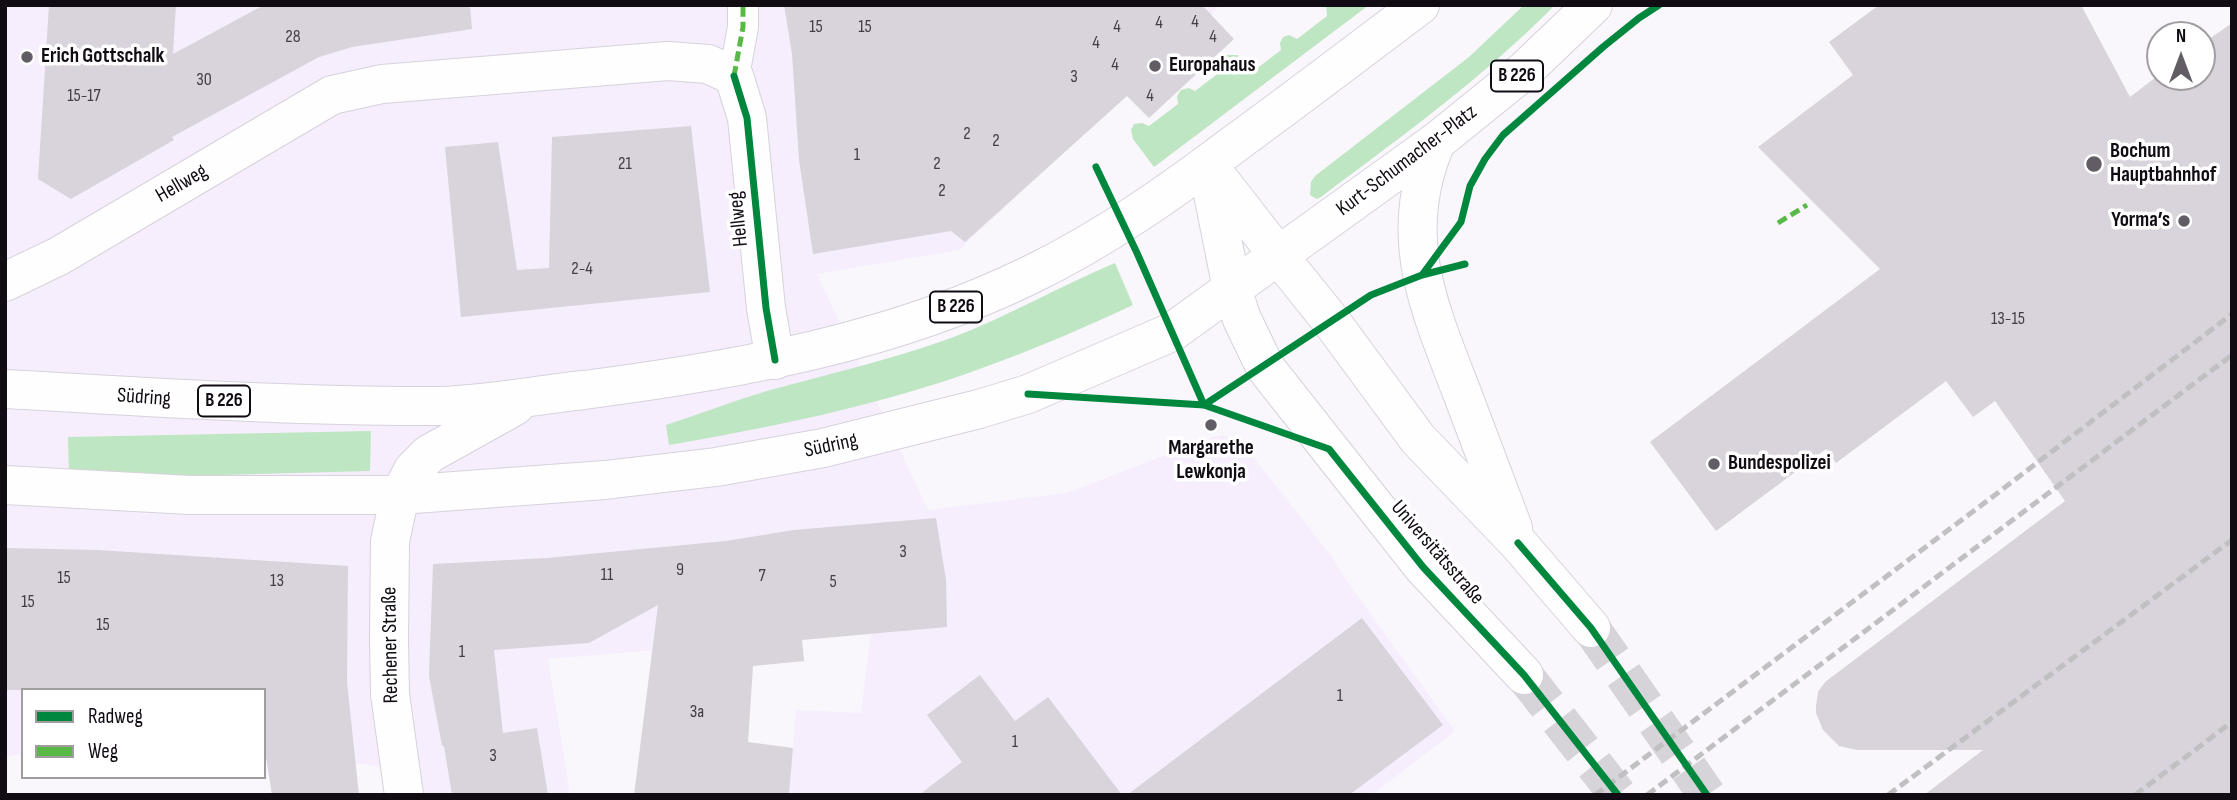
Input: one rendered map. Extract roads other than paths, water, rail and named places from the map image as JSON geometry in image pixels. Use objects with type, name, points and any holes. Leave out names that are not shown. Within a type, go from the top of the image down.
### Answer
[{"type":"main road","name":"B 226","points":[[1207,164],[1420,5]]},
{"type":"main road","name":"Kurt-Schumacher-Platz","points":[[1232,289],[1436,142],[1525,70],[1593,5]]},
{"type":"main road","name":"Hellweg","points":[[5,282],[59,256],[332,95],[382,84],[668,61],[708,64],[734,76],[747,118],[766,308],[775,360]]},
{"type":"main road","points":[[1436,142],[1419,194],[1417,235],[1422,275],[1433,318],[1518,543]]},
{"type":"main road","points":[[1207,164],[1331,321],[1418,439],[1518,543],[1591,628]]},
{"type":"main road","points":[[1207,164],[1232,289]]},
{"type":"main road","name":"Südring","points":[[5,389],[176,400],[443,406],[637,383],[775,360],[881,333],[976,300],[1084,247],[1124,223],[1207,164]]},
{"type":"main road","name":"Südring","points":[[5,485],[190,495],[400,495],[659,475],[823,449],[923,425],[1028,394],[1172,332],[1232,289]]},
{"type":"main road","name":"Universitätsstraße","points":[[1232,289],[1242,319],[1265,367],[1423,567],[1524,675]]},
{"type":"main road","name":"Südring","points":[[400,495],[413,470],[429,454],[535,396]]},
{"type":"main road","name":"Rechener Straße","points":[[400,495],[390,541],[389,640],[390,694],[404,795]]},
{"type":"street","name":"Hellweg","points":[[734,76],[743,27],[743,5]]},
{"type":"tunnel","points":[[1591,628],[1707,795]]},
{"type":"tunnel","points":[[1524,675],[1618,795]]},
{"type":"railway","points":[[1595,795],[2232,314]]},
{"type":"railway","points":[[1647,795],[2232,355]]},
{"type":"railway","points":[[1888,795],[2232,540]]},
{"type":"railway","points":[[2135,795],[2232,722]]},
{"type":"place","name":"Erich Gottschalk","points":[[27,57]]},
{"type":"place","name":"Europahaus","points":[[1155,66]]},
{"type":"place","name":"Bochum Hauptbahnhof","points":[[2094,164]]},
{"type":"place","name":"Yorma’s","points":[[2184,221]]},
{"type":"place","name":"Margarethe Lewkonja","points":[[1211,425]]},
{"type":"place","name":"Bundespolizei","points":[[1714,464]]}]
